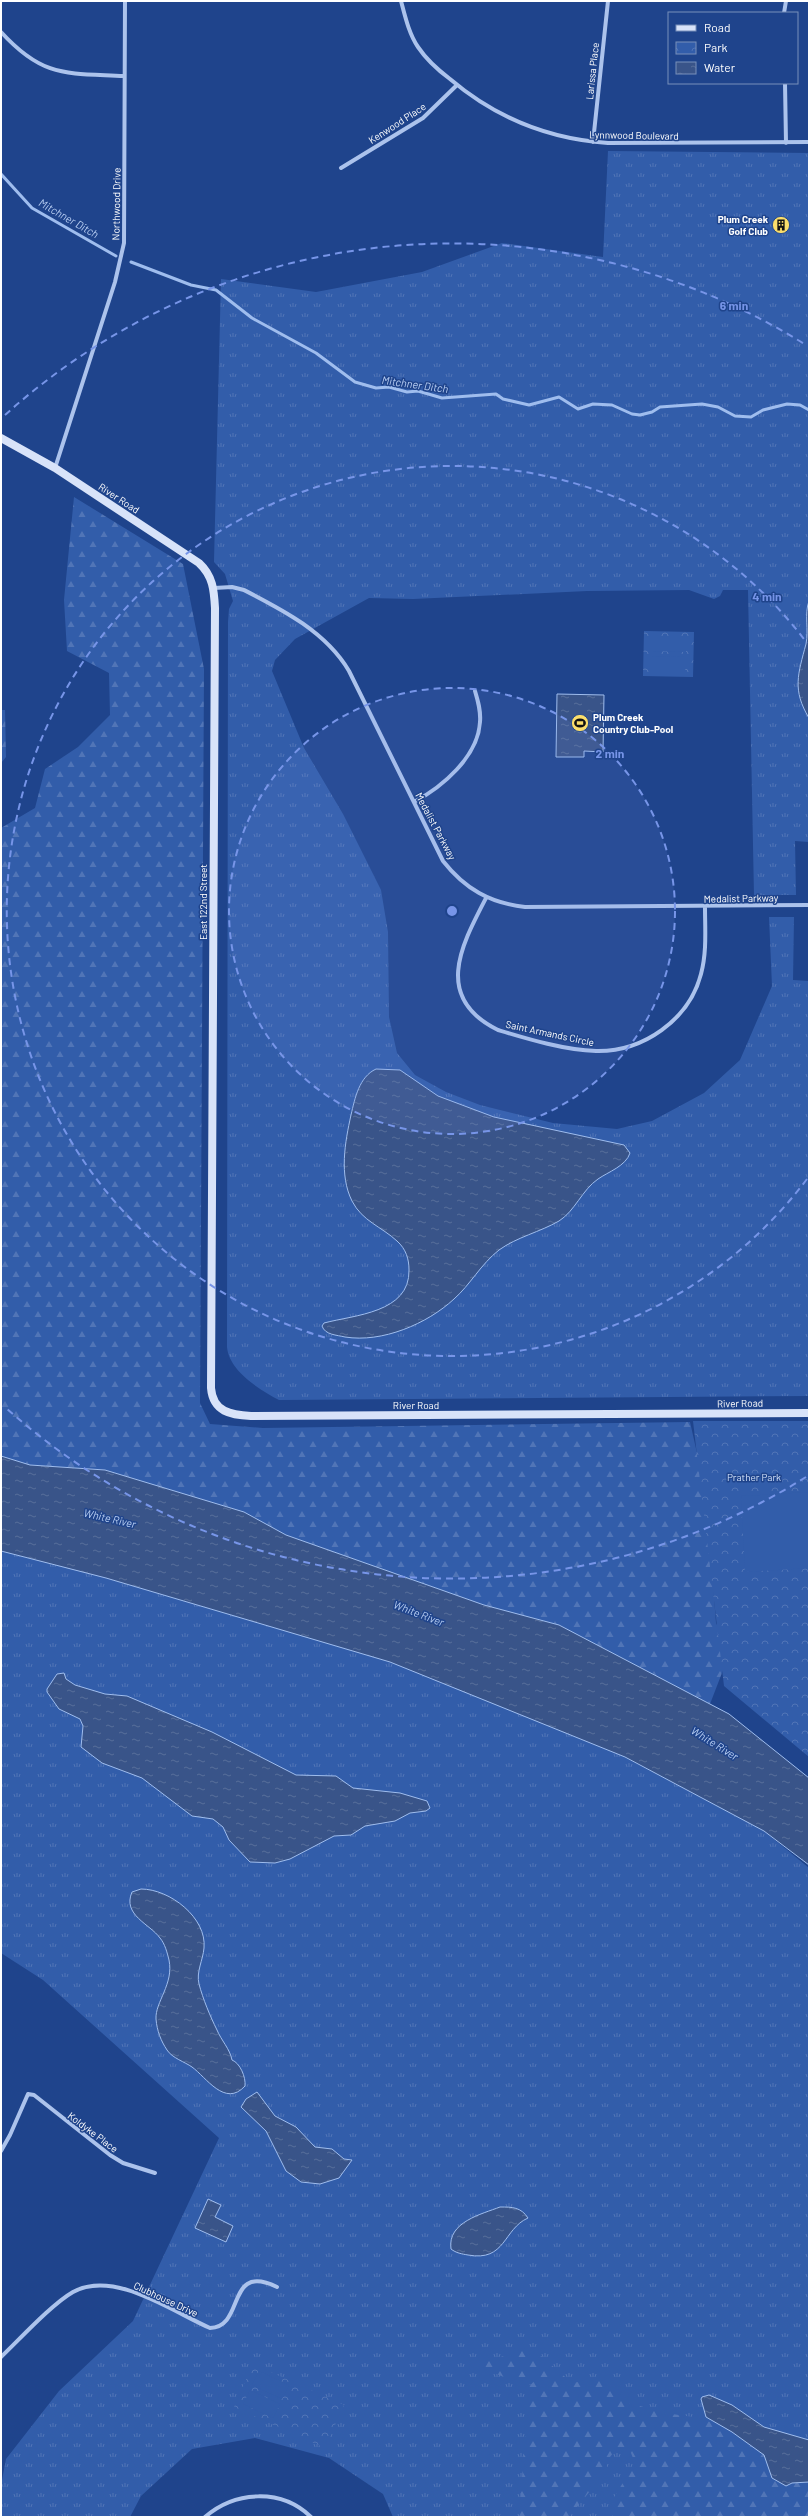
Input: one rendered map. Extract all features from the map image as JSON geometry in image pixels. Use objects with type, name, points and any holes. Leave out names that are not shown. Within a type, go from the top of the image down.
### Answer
[{"type":"street","name":"Northwood Drive","points":[[55,468],[114,282],[124,242],[124,1]]},
{"type":"street","name":"Lynnwood Boulevard","points":[[401,1],[417,46],[437,68],[480,102],[518,123],[564,138],[594,142],[809,142]]},
{"type":"street","name":"Larissa Place","points":[[594,142],[608,1]]},
{"type":"street","points":[[784,12],[786,1]]},
{"type":"street","points":[[1,32],[26,57],[47,68],[70,72],[124,76]]},
{"type":"street","points":[[785,84],[786,143]]},
{"type":"street","name":"Kenwood Place","points":[[341,168],[422,118],[457,85]]},
{"type":"street","name":"River Road","points":[[1,438],[55,468],[199,563],[208,572],[214,588]]},
{"type":"street","name":"Medalist Parkway","points":[[214,588],[232,587],[244,590],[304,625],[328,642],[348,671],[443,860],[461,881],[486,898],[525,907],[705,907],[809,905]]},
{"type":"street","name":"East 122nd Street","points":[[213,1217],[214,588]]},
{"type":"street","points":[[414,802],[445,782],[472,746],[480,723],[475,691]]},
{"type":"street","name":"Saint Armands Circle","points":[[486,898],[464,943],[458,961],[460,987],[474,1014],[485,1024],[498,1030],[596,1051],[624,1048],[646,1040],[667,1026],[683,1009],[693,993],[701,974],[705,943],[705,907]]},
{"type":"street","name":"River Road","points":[[213,1217],[211,1393],[217,1406],[228,1414],[258,1416],[809,1413]]},
{"type":"street","name":"Koldyke Place","points":[[1,2151],[10,2135],[28,2094],[34,2095],[110,2156],[123,2163],[155,2173]]},
{"type":"street","name":"Clubhouse Drive","points":[[1,2358],[64,2298],[84,2287],[110,2286],[130,2290],[210,2328],[218,2327],[226,2320],[241,2291],[248,2283],[263,2280],[277,2287]]},
{"type":"street","points":[[205,2517],[230,2502],[264,2496],[281,2499],[311,2517]]},
{"type":"green space","points":[[608,151],[809,153],[809,842],[795,841],[796,895],[754,895],[748,590],[723,590],[720,596],[714,599],[689,590],[587,591],[413,599],[369,598],[295,639],[275,660],[272,671],[304,748],[343,814],[381,890],[388,932],[389,1017],[397,1053],[415,1075],[446,1092],[480,1105],[553,1123],[617,1129],[652,1121],[704,1093],[740,1060],[772,986],[769,917],[794,917],[793,980],[809,981],[809,1396],[279,1400],[263,1391],[239,1372],[229,1356],[227,1347],[228,622],[229,609],[233,601],[225,574],[214,562],[221,279],[316,292],[422,272],[502,243],[603,257]]},
{"type":"green space","points":[[74,497],[183,564],[204,669],[200,1403],[210,1424],[263,1428],[690,1422],[706,1493],[716,1623],[730,1652],[710,1704],[559,1625],[484,1605],[286,1535],[244,1512],[105,1470],[10,1464],[1,1462],[1,828],[35,808],[45,769],[78,747],[110,715],[109,673],[67,651],[64,600]]},
{"type":"green space","points":[[644,631],[694,632],[693,677],[643,676]]},
{"type":"green space","points":[[652,636],[686,636],[686,640],[691,640],[691,649],[686,649],[686,652],[652,651],[652,648],[647,648],[647,639],[652,639]]},
{"type":"green space","points":[[652,656],[685,657],[685,660],[690,660],[690,669],[685,669],[685,672],[652,672],[652,668],[647,668],[647,659],[652,659]]},
{"type":"green space","points":[[1,710],[5,710],[6,757],[1,763]]},
{"type":"green space","name":"Prather Park","points":[[693,1421],[809,1421],[809,1757],[724,1686]]},
{"type":"green space","points":[[809,1492],[809,1568],[745,1572],[741,1496]]},
{"type":"green space","points":[[1,1551],[89,1573],[405,1666],[592,1740],[764,1831],[809,1868],[809,2498],[657,2517],[393,2517],[383,2494],[329,2458],[255,2438],[192,2449],[141,2496],[130,2517],[1,2517],[1,2485],[6,2459],[59,2391],[133,2321],[219,2138],[43,1980],[1,1953]]},
{"type":"green space","points":[[526,2349],[541,2356],[572,2383],[608,2377],[629,2403],[665,2413],[700,2418],[792,2455],[809,2464],[809,2517],[612,2517],[614,2512],[613,2499],[635,2463],[631,2453],[616,2449],[607,2461],[607,2470],[569,2517],[519,2517],[529,2386],[538,2378],[520,2384],[476,2365]]},
{"type":"green space","points":[[253,2364],[344,2405],[325,2448],[234,2407]]},
{"type":"green space","points":[[259,2371],[289,2385],[282,2399],[252,2385]]},
{"type":"green space","points":[[250,2390],[280,2404],[273,2418],[243,2404]]},
{"type":"water","points":[[809,601],[809,718],[800,699],[798,682],[807,639],[807,611]]},
{"type":"water","name":"Plum Creek Country Club-Pool","points":[[557,694],[604,695],[603,752],[584,751],[584,757],[556,757]]},
{"type":"water","points":[[376,1069],[400,1070],[438,1096],[494,1117],[624,1145],[630,1153],[625,1162],[592,1184],[565,1217],[506,1245],[499,1250],[454,1299],[431,1316],[403,1330],[389,1334],[374,1337],[345,1337],[328,1333],[322,1326],[324,1323],[378,1310],[390,1304],[400,1295],[407,1284],[409,1270],[408,1258],[403,1247],[391,1236],[367,1219],[356,1208],[348,1191],[344,1169],[345,1147],[354,1102],[365,1077]]},
{"type":"water","name":"White River","points":[[1,1456],[30,1465],[105,1470],[244,1512],[286,1535],[484,1605],[559,1625],[729,1714],[809,1778],[809,1865],[764,1831],[625,1757],[390,1662],[106,1578],[1,1551]]},
{"type":"water","points":[[64,1673],[66,1679],[75,1685],[105,1694],[127,1696],[212,1732],[296,1775],[336,1776],[353,1788],[400,1793],[427,1801],[430,1808],[426,1811],[410,1813],[395,1821],[365,1826],[351,1835],[334,1836],[290,1859],[275,1863],[250,1862],[229,1840],[223,1827],[213,1819],[192,1816],[142,1778],[102,1763],[81,1747],[83,1726],[80,1719],[59,1709],[47,1692],[47,1689],[57,1674]]},
{"type":"water","points":[[141,1889],[152,1890],[164,1894],[174,1900],[193,1916],[200,1926],[204,1948],[198,1980],[207,2007],[219,2034],[232,2060],[238,2064],[243,2075],[245,2086],[238,2092],[230,2094],[216,2088],[192,2067],[169,2053],[161,2039],[158,2032],[156,2013],[169,1977],[169,1960],[162,1940],[138,1918],[131,1907],[130,1900],[132,1892]]},
{"type":"water","points":[[257,2092],[275,2116],[296,2127],[315,2147],[332,2149],[344,2159],[352,2160],[339,2178],[320,2184],[301,2182],[286,2171],[266,2131],[241,2107],[246,2099]]},
{"type":"water","points":[[208,2199],[221,2205],[215,2217],[233,2226],[226,2242],[195,2228]]},
{"type":"water","points":[[500,2207],[519,2210],[528,2218],[513,2229],[503,2243],[490,2254],[480,2256],[468,2255],[461,2254],[451,2249],[451,2240],[454,2232],[467,2220]]},
{"type":"water","points":[[709,2395],[732,2405],[764,2427],[809,2440],[809,2482],[792,2483],[786,2486],[772,2478],[764,2455],[732,2432],[706,2417],[701,2399],[702,2397]]},
{"type":"waterway","name":"Mitchner Ditch","points":[[1,174],[32,208],[116,256]]},
{"type":"waterway","name":"Mitchner Ditch","points":[[131,262],[191,285],[216,290],[252,318],[316,353],[355,382],[376,388],[389,387],[407,392],[418,391],[442,398],[496,394],[503,399],[529,405],[559,397],[578,409],[593,404],[612,405],[632,414],[640,415],[652,412],[660,407],[702,404],[718,407],[735,416],[751,417],[763,410],[787,404],[800,405],[809,410]]},
{"type":"place","name":"Plum Creek Golf Club","points":[[781,225]]},
{"type":"place","name":"Plum Creek Country Club-Pool","points":[[580,723]]}]
